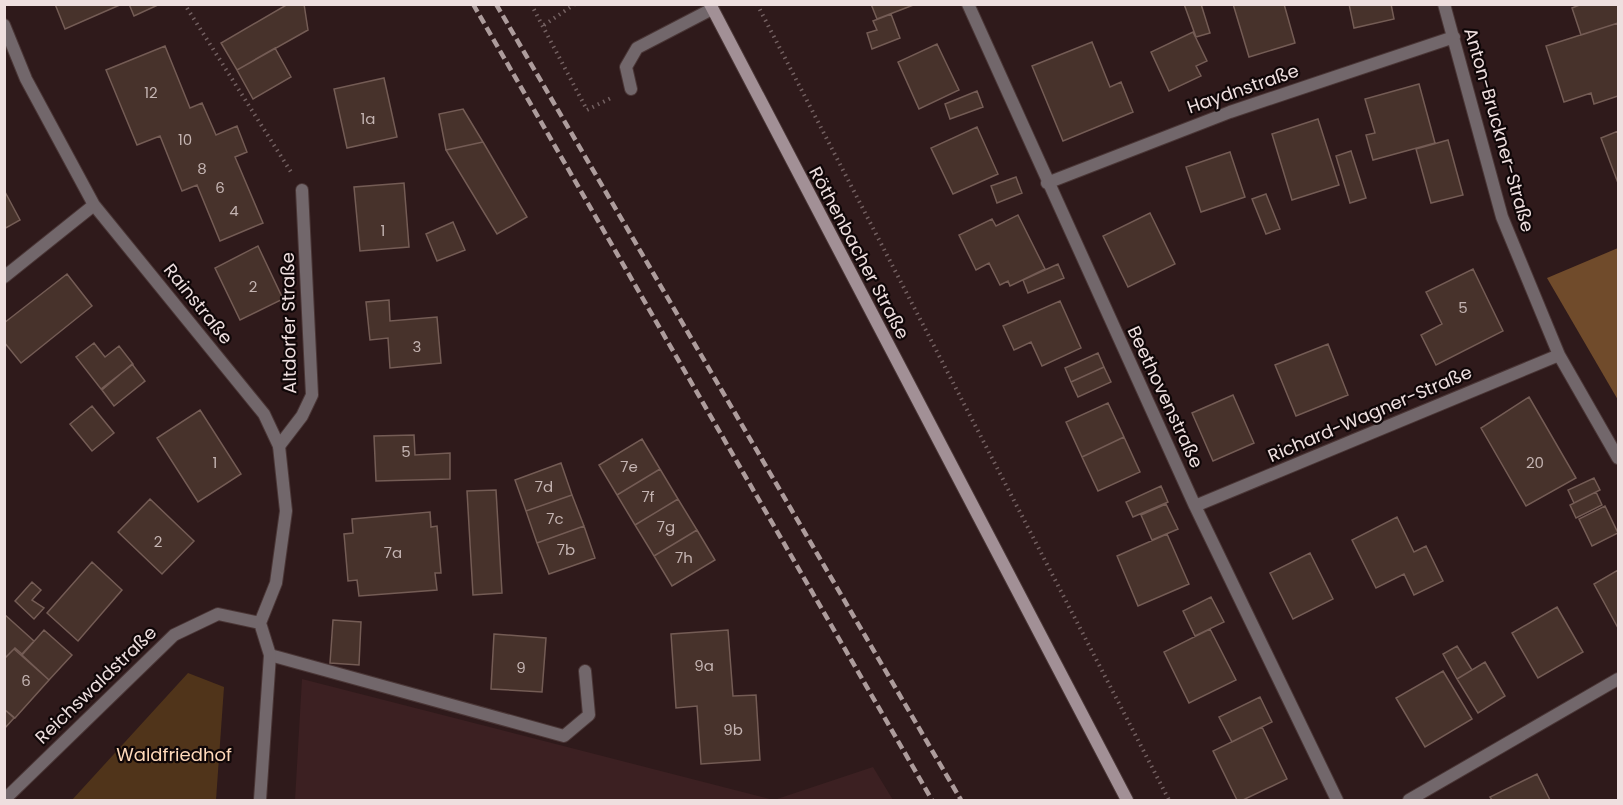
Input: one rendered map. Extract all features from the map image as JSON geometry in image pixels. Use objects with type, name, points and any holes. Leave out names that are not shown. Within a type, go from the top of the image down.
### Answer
[{"type":"main road","name":"Röthenbacher Straße","points":[[711,7],[1127,801]]},
{"type":"street","name":"Beethovenstraße","points":[[968,4],[1195,506],[1337,801]]},
{"type":"street","name":"Anton-Bruckner-Straße","points":[[1444,4],[1502,217],[1559,355],[1618,458]]},
{"type":"street","points":[[631,89],[626,67],[637,48],[711,7]]},
{"type":"street","name":"Rainstraße","points":[[4,25],[31,90],[94,206],[264,414],[279,446],[285,511],[276,583],[260,623]]},
{"type":"street","name":"Haydnstraße","points":[[1047,183],[1230,112],[1454,37]]},
{"type":"street","name":"Altdorfer Straße","points":[[279,446],[302,416],[312,395],[302,190]]},
{"type":"street","points":[[4,277],[94,206]]},
{"type":"street","name":"Richard-Wagner-Straße","points":[[1195,506],[1559,355]]},
{"type":"street","name":"Reichswaldstraße","points":[[4,800],[174,634],[218,614],[260,623]]},
{"type":"street","points":[[260,623],[270,655],[260,801]]},
{"type":"street","points":[[270,655],[564,736],[590,715],[585,671]]},
{"type":"street","points":[[1409,801],[1618,679]]},
{"type":"path","points":[[531,4],[587,110],[631,89]]},
{"type":"path","points":[[544,26],[575,4]]},
{"type":"path","points":[[757,4],[1168,801]]},
{"type":"path","points":[[188,8],[302,190]]},
{"type":"shaded area","points":[[1618,248],[1618,400],[1547,278]]},
{"type":"shaded area","points":[[302,679],[774,800],[295,800]]},
{"type":"shaded area","points":[[873,767],[893,800],[774,800]]},
{"type":"green space","name":"Waldfriedhof","points":[[188,673],[224,687],[216,800],[72,800]]},
{"type":"building","points":[[55,4],[122,4],[65,29]]},
{"type":"building","points":[[129,4],[160,4],[134,16]]},
{"type":"building","points":[[288,4],[304,4],[308,30],[237,70],[221,43]]},
{"type":"building","points":[[871,4],[916,4],[877,19]]},
{"type":"building","points":[[1184,4],[1201,4],[1210,33],[1196,37]]},
{"type":"building","points":[[1233,4],[1284,4],[1295,43],[1249,57]]},
{"type":"building","points":[[1349,4],[1391,4],[1394,19],[1354,28]]},
{"type":"building","points":[[1582,4],[1618,4],[1618,23],[1581,35],[1572,8]]},
{"type":"building","points":[[891,14],[900,38],[872,49],[867,33],[877,30],[873,21]]},
{"type":"building","points":[[1618,23],[1618,96],[1594,104],[1591,93],[1564,102],[1546,46]]},
{"type":"building","points":[[1193,32],[1207,61],[1196,66],[1201,76],[1169,91],[1151,52]]},
{"type":"building","points":[[1092,42],[1110,87],[1121,82],[1133,112],[1063,141],[1032,66]]},
{"type":"building","points":[[937,44],[959,90],[919,109],[898,62]]},
{"type":"building","points":[[165,46],[190,108],[202,103],[216,135],[237,126],[247,152],[235,157],[263,223],[220,241],[197,185],[182,191],[160,136],[137,145],[106,70]]},
{"type":"building","points":[[275,48],[291,77],[253,99],[237,70]]},
{"type":"building","points":[[384,78],[397,137],[347,148],[334,89]]},
{"type":"building","points":[[1419,84],[1435,143],[1373,160],[1366,135],[1375,133],[1365,99]]},
{"type":"building","points":[[977,91],[983,107],[950,119],[945,104]]},
{"type":"building","points":[[463,109],[483,142],[446,150],[439,114]]},
{"type":"building","points":[[1318,119],[1339,185],[1292,200],[1272,134]]},
{"type":"building","points":[[977,127],[998,174],[953,194],[931,148]]},
{"type":"building","points":[[1618,131],[1618,183],[1601,138]]},
{"type":"building","points":[[1448,140],[1463,195],[1431,203],[1416,149]]},
{"type":"building","points":[[483,142],[527,217],[497,234],[446,150]]},
{"type":"building","points":[[1351,151],[1366,198],[1350,203],[1336,156]]},
{"type":"building","points":[[1230,152],[1245,197],[1201,212],[1186,167]]},
{"type":"building","points":[[1016,177],[1022,193],[997,203],[991,186]]},
{"type":"building","points":[[404,183],[409,247],[360,251],[354,187]]},
{"type":"building","points":[[4,190],[20,220],[4,229]]},
{"type":"building","points":[[1266,194],[1280,229],[1266,234],[1252,199]]},
{"type":"building","points":[[1150,213],[1175,264],[1128,287],[1103,236]]},
{"type":"building","points":[[1018,215],[1045,269],[1010,286],[1008,281],[1000,285],[989,263],[976,270],[959,235],[992,219],[996,226]]},
{"type":"building","points":[[453,222],[465,250],[437,261],[426,234]]},
{"type":"building","points":[[258,246],[283,299],[240,320],[215,268]]},
{"type":"building","points":[[1058,264],[1064,278],[1028,293],[1023,280]]},
{"type":"building","points":[[1473,269],[1503,331],[1436,365],[1421,335],[1442,324],[1426,292]]},
{"type":"building","points":[[67,274],[92,306],[21,363],[4,342],[4,323]]},
{"type":"building","points":[[389,300],[390,321],[437,317],[441,363],[390,368],[388,338],[370,340],[366,302]]},
{"type":"building","points":[[1060,301],[1081,348],[1042,366],[1031,342],[1014,350],[1003,326]]},
{"type":"building","points":[[94,343],[105,357],[119,346],[133,364],[101,389],[76,357]]},
{"type":"building","points":[[1328,344],[1348,395],[1296,416],[1275,365]]},
{"type":"building","points":[[1098,353],[1104,367],[1071,382],[1065,368]]},
{"type":"building","points":[[132,364],[145,381],[114,406],[102,390]]},
{"type":"building","points":[[1104,367],[1111,382],[1078,397],[1071,382]]},
{"type":"building","points":[[1233,395],[1254,443],[1213,461],[1192,413]]},
{"type":"building","points":[[1529,397],[1576,478],[1526,506],[1481,428]]},
{"type":"building","points":[[1108,403],[1124,437],[1082,457],[1066,422]]},
{"type":"building","points":[[92,406],[114,433],[92,451],[70,424]]},
{"type":"building","points":[[200,410],[241,474],[198,502],[157,438]]},
{"type":"building","points":[[414,435],[415,455],[450,453],[450,479],[376,481],[374,436]]},
{"type":"building","points":[[1124,437],[1140,472],[1098,491],[1082,457]]},
{"type":"building","points":[[642,439],[660,469],[617,495],[599,465]]},
{"type":"building","points":[[561,463],[572,495],[526,511],[515,480]]},
{"type":"building","points":[[660,469],[678,499],[635,525],[617,495]]},
{"type":"building","points":[[1594,478],[1600,490],[1574,503],[1568,490]]},
{"type":"building","points":[[1161,486],[1168,502],[1133,517],[1126,502]]},
{"type":"building","points":[[496,490],[502,593],[473,595],[467,491]]},
{"type":"building","points":[[1596,492],[1602,505],[1576,518],[1570,505]]},
{"type":"building","points":[[572,495],[584,526],[537,543],[526,511]]},
{"type":"building","points":[[150,499],[194,541],[162,574],[118,532]]},
{"type":"building","points":[[678,499],[697,530],[654,556],[635,525]]},
{"type":"building","points":[[1166,504],[1178,529],[1152,540],[1141,515]]},
{"type":"building","points":[[1605,506],[1618,533],[1592,546],[1579,519]]},
{"type":"building","points":[[430,512],[431,527],[437,526],[441,573],[435,573],[437,590],[359,596],[357,580],[348,581],[344,534],[353,533],[352,519]]},
{"type":"building","points":[[1397,517],[1414,552],[1426,546],[1443,581],[1414,595],[1404,574],[1376,588],[1352,540]]},
{"type":"building","points":[[584,526],[595,558],[549,574],[537,543]]},
{"type":"building","points":[[697,530],[715,560],[672,586],[654,556]]},
{"type":"building","points":[[1167,534],[1189,584],[1138,606],[1117,556]]},
{"type":"building","points":[[1310,553],[1333,599],[1293,619],[1270,573]]},
{"type":"building","points":[[92,562],[122,590],[78,641],[47,613]]},
{"type":"building","points":[[1618,570],[1618,628],[1594,584]]},
{"type":"building","points":[[32,582],[41,590],[32,600],[44,608],[34,619],[15,601]]},
{"type":"building","points":[[1211,597],[1224,622],[1195,636],[1183,611]]},
{"type":"building","points":[[1557,607],[1583,652],[1538,678],[1512,633]]},
{"type":"building","points":[[4,614],[34,641],[22,654],[15,648],[6,657],[4,656]]},
{"type":"building","points":[[333,620],[361,622],[359,665],[330,663]]},
{"type":"building","points":[[1210,629],[1236,680],[1189,703],[1164,652]]},
{"type":"building","points":[[44,630],[72,655],[49,680],[22,655]]},
{"type":"building","points":[[728,630],[733,696],[756,695],[760,760],[701,764],[697,706],[676,708],[671,634]]},
{"type":"building","points":[[494,634],[546,638],[542,692],[491,689]]},
{"type":"building","points":[[1457,646],[1472,670],[1457,679],[1443,654]]},
{"type":"building","points":[[14,649],[49,680],[15,718],[4,709],[4,659]]},
{"type":"building","points":[[1485,662],[1505,696],[1478,713],[1457,679]]},
{"type":"building","points":[[1443,671],[1472,719],[1425,747],[1396,698]]},
{"type":"building","points":[[1260,697],[1272,722],[1232,742],[1219,717]]},
{"type":"building","points":[[4,709],[14,718],[4,729]]},
{"type":"building","points":[[1262,727],[1287,779],[1243,800],[1237,800],[1213,751]]},
{"type":"building","points":[[1537,774],[1550,800],[1492,800],[1490,797]]},
{"type":"railway","points":[[473,4],[932,800]]},
{"type":"railway","points":[[496,4],[961,800]]}]
